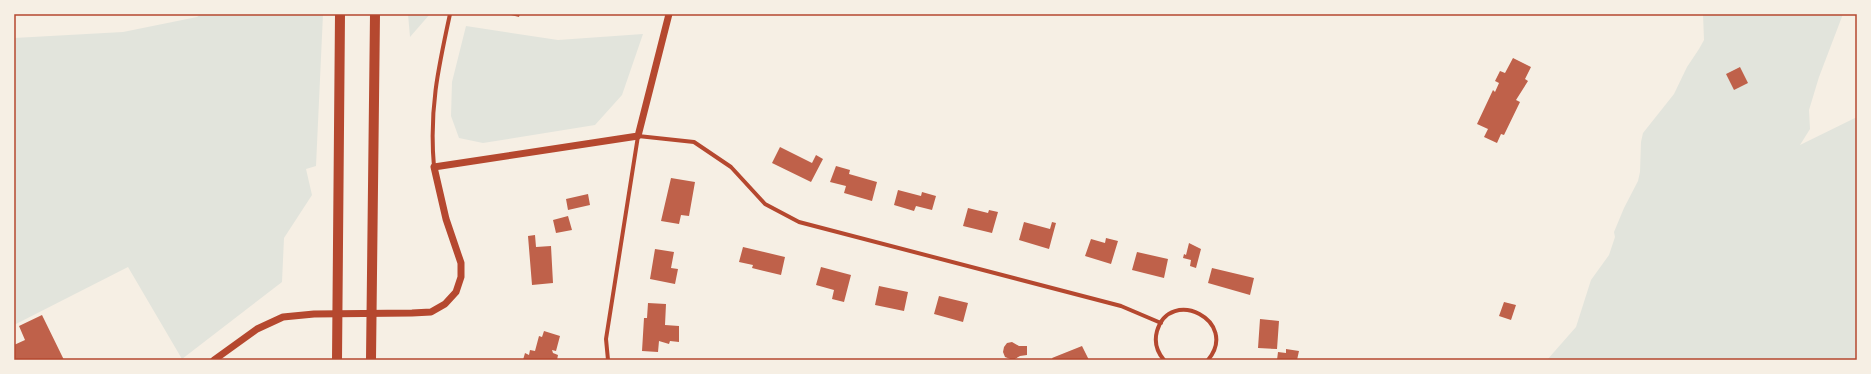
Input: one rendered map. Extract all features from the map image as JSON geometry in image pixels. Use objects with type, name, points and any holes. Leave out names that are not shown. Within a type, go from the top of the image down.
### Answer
[{"type":"highway","points":[[337,360],[340,14]]},
{"type":"highway","points":[[371,360],[375,14]]},
{"type":"street","points":[[214,360],[269,322],[283,317],[299,315],[431,312],[445,304],[456,292],[461,277],[461,263],[446,219],[434,167],[432,134],[434,93],[450,14]]},
{"type":"street","points":[[608,360],[606,339],[638,136],[670,14]]},
{"type":"street","points":[[434,167],[638,136],[694,142],[731,167],[765,204],[799,222],[1121,306],[1161,322]]},
{"type":"street","points":[[1164,360],[1159,353],[1156,343],[1156,334],[1161,322],[1168,316],[1179,311],[1191,311],[1203,315],[1210,322],[1215,335],[1214,350],[1208,360]]},
{"type":"shaded area","points":[[201,14],[323,14],[316,166],[306,169],[312,195],[284,238],[282,282],[182,359],[128,267],[14,325],[14,38],[123,32],[197,17]]},
{"type":"shaded area","points":[[408,14],[430,14],[410,37]]},
{"type":"shaded area","points":[[1703,14],[1843,14],[1819,77],[1809,110],[1810,129],[1800,145],[1857,117],[1857,360],[1547,360],[1576,327],[1591,280],[1609,255],[1615,237],[1614,232],[1638,181],[1643,133],[1674,94],[1687,67],[1704,40]]},
{"type":"shaded area","points":[[466,26],[558,40],[643,34],[622,95],[595,125],[483,143],[459,138],[451,116],[452,82]]},
{"type":"building","points":[[507,14],[520,14],[519,17]]},
{"type":"building","points":[[1513,58],[1531,67],[1525,79],[1528,81],[1516,100],[1520,102],[1504,135],[1501,134],[1497,143],[1484,137],[1488,129],[1477,124],[1493,90],[1495,92],[1499,83],[1495,81],[1500,71],[1505,73]]},
{"type":"building","points":[[1740,67],[1748,83],[1734,90],[1726,74]]},
{"type":"building","points":[[780,147],[812,163],[816,155],[823,159],[811,182],[772,163]]},
{"type":"building","points":[[836,166],[850,170],[849,174],[877,182],[872,201],[844,193],[846,186],[830,182]]},
{"type":"building","points":[[671,178],[695,182],[689,216],[681,215],[679,224],[661,221]]},
{"type":"building","points":[[898,190],[921,196],[922,192],[936,196],[932,210],[916,206],[914,211],[894,205]]},
{"type":"building","points":[[588,194],[590,205],[568,210],[566,199]]},
{"type":"building","points":[[968,208],[988,213],[989,210],[998,212],[992,233],[963,226]]},
{"type":"building","points":[[568,216],[572,230],[556,233],[553,220]]},
{"type":"building","points":[[1024,222],[1050,229],[1052,222],[1056,223],[1049,249],[1019,240]]},
{"type":"building","points":[[535,235],[536,247],[551,246],[553,283],[532,285],[528,236]]},
{"type":"building","points":[[1106,238],[1118,241],[1111,264],[1085,256],[1091,239],[1105,243]]},
{"type":"building","points":[[1189,243],[1201,249],[1196,268],[1190,266],[1191,260],[1183,258],[1184,254],[1186,255]]},
{"type":"building","points":[[743,247],[785,257],[781,275],[752,268],[753,265],[739,262]]},
{"type":"building","points":[[655,249],[674,252],[671,268],[678,269],[675,284],[650,279]]},
{"type":"building","points":[[1137,252],[1168,259],[1164,278],[1132,270]]},
{"type":"building","points":[[821,267],[851,275],[844,302],[832,299],[834,290],[816,285]]},
{"type":"building","points":[[1212,268],[1254,278],[1250,295],[1208,283]]},
{"type":"building","points":[[879,286],[908,292],[904,311],[875,305]]},
{"type":"building","points":[[939,296],[968,303],[963,322],[934,314]]},
{"type":"building","points":[[1504,302],[1516,305],[1511,320],[1499,316]]},
{"type":"building","points":[[648,303],[666,304],[665,325],[679,326],[679,342],[670,341],[669,344],[659,341],[658,352],[642,351],[644,318],[647,318]]},
{"type":"building","points":[[42,315],[64,360],[14,360],[14,345],[25,340],[19,326]]},
{"type":"building","points":[[1260,319],[1279,321],[1277,349],[1258,348]]},
{"type":"building","points":[[544,331],[560,336],[556,351],[552,350],[553,353],[558,355],[557,360],[523,360],[525,353],[529,355],[530,350],[535,351],[539,336],[542,337]]},
{"type":"building","points":[[1012,342],[1019,346],[1027,346],[1027,355],[1020,356],[1013,360],[1005,357],[1003,352],[1004,347],[1007,343]]},
{"type":"building","points":[[1082,346],[1089,360],[1053,360],[1052,358]]},
{"type":"building","points":[[1286,349],[1299,351],[1297,360],[1277,360],[1278,352],[1286,353]]}]
